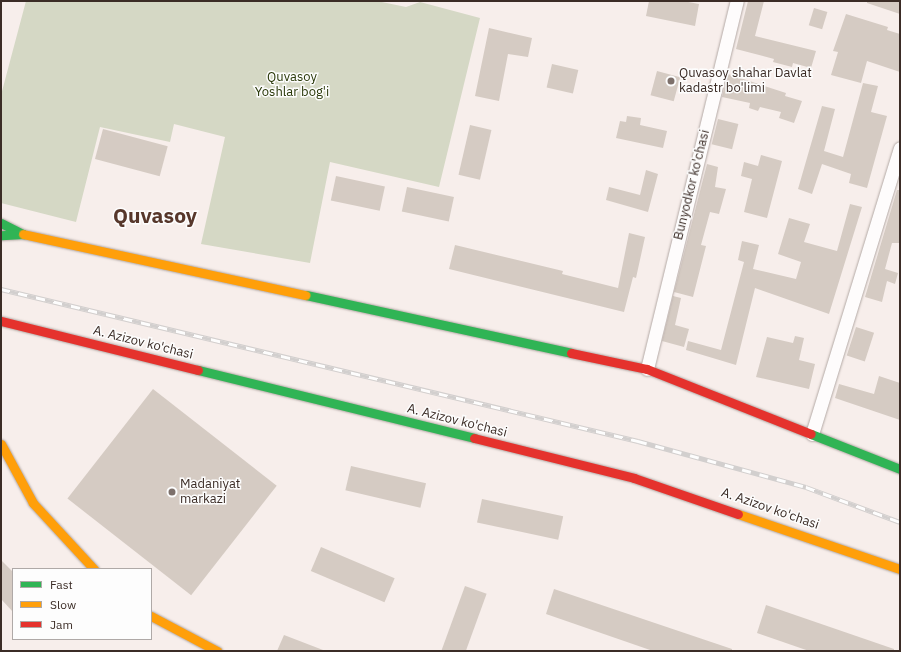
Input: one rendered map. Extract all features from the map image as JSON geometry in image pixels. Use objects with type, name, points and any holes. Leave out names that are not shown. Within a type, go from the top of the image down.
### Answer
[{"type":"street","name":"Bunyodkor ko'chasi","points":[[647,369],[737,1]]},
{"type":"street","points":[[812,434],[900,148]]},
{"type":"street","points":[[1,223],[24,234],[647,369],[900,469]]},
{"type":"street","points":[[1,235],[24,234]]},
{"type":"street","name":"A. Azizov ko'chasi","points":[[1,322],[634,478],[900,569]]},
{"type":"street","points":[[1,444],[33,503],[93,568]]},
{"type":"street","points":[[152,617],[217,651]]},
{"type":"green space","name":"Quvasoy Yoshlar bog'i","points":[[26,1],[377,1],[406,7],[420,2],[480,18],[439,187],[330,162],[310,263],[201,244],[225,137],[174,124],[170,142],[100,127],[76,222],[1,203],[1,95]]},
{"type":"building","points":[[649,1],[683,1],[699,4],[695,26],[646,16]]},
{"type":"building","points":[[748,1],[764,1],[755,36],[816,51],[811,68],[793,63],[792,67],[773,62],[774,59],[736,49]]},
{"type":"building","points":[[867,1],[900,1],[900,14],[867,3]]},
{"type":"building","points":[[814,8],[827,12],[822,29],[809,25]]},
{"type":"building","points":[[846,14],[888,27],[887,30],[900,34],[900,72],[867,61],[861,83],[831,75],[838,52],[833,51]]},
{"type":"building","points":[[489,28],[532,38],[528,57],[508,54],[499,101],[475,96]]},
{"type":"building","points":[[552,64],[578,70],[573,93],[547,87]]},
{"type":"building","points":[[657,71],[680,77],[674,101],[651,95]]},
{"type":"building","points":[[728,74],[786,93],[785,96],[802,101],[794,123],[779,118],[781,112],[760,107],[758,111],[749,108],[750,103],[722,97]]},
{"type":"building","points":[[863,83],[878,86],[871,112],[887,116],[867,188],[849,183],[851,174],[822,164],[812,194],[798,189],[822,106],[835,109],[824,151],[843,157]]},
{"type":"building","points":[[627,116],[641,118],[640,125],[667,131],[663,148],[616,138],[620,121],[626,122]]},
{"type":"building","points":[[718,119],[738,124],[732,149],[712,144]]},
{"type":"building","points":[[470,125],[491,130],[480,180],[459,175]]},
{"type":"building","points":[[103,129],[168,146],[160,176],[95,159]]},
{"type":"building","points":[[761,155],[782,161],[767,218],[744,212],[752,179],[741,176],[744,162],[758,166]]},
{"type":"building","points":[[707,164],[718,167],[715,187],[726,189],[719,214],[710,212],[701,245],[706,246],[693,297],[674,292]]},
{"type":"building","points":[[646,170],[658,174],[648,212],[606,200],[609,187],[640,195]]},
{"type":"building","points":[[336,176],[385,186],[380,211],[331,200]]},
{"type":"building","points":[[407,187],[454,197],[449,221],[402,211]]},
{"type":"building","points":[[897,190],[900,190],[900,243],[892,243],[885,269],[898,273],[895,284],[887,281],[882,302],[865,297]]},
{"type":"building","points":[[850,204],[862,207],[829,314],[755,288],[736,365],[686,350],[688,341],[721,350],[744,262],[738,260],[742,241],[759,245],[753,269],[796,279],[801,262],[778,254],[789,218],[810,224],[804,242],[837,251]]},
{"type":"building","points":[[629,233],[645,237],[636,278],[633,277],[624,312],[449,269],[455,245],[563,271],[562,274],[618,288]]},
{"type":"building","points":[[673,296],[681,298],[675,325],[689,329],[684,347],[662,341]]},
{"type":"building","points":[[856,327],[874,333],[865,361],[847,356]]},
{"type":"building","points":[[795,336],[804,338],[799,360],[815,364],[809,389],[756,377],[767,337],[793,343]]},
{"type":"building","points":[[879,376],[900,383],[900,420],[835,398],[839,384],[874,394]]},
{"type":"building","name":"Madaniyat markazi","points":[[153,389],[277,486],[191,595],[67,499]]},
{"type":"building","points":[[351,466],[426,483],[420,508],[345,490]]},
{"type":"building","points":[[482,499],[563,516],[558,540],[477,522]]},
{"type":"building","points":[[321,547],[395,578],[384,602],[311,571]]},
{"type":"building","points":[[1,560],[12,571],[12,611],[1,599]]},
{"type":"building","points":[[465,586],[487,594],[466,651],[441,651]]},
{"type":"building","points":[[554,589],[732,649],[732,651],[653,651],[546,614]]},
{"type":"building","points":[[766,605],[894,649],[894,651],[809,651],[757,633]]},
{"type":"building","points":[[284,635],[323,650],[323,651],[277,651]]},
{"type":"railway","points":[[1,289],[638,441],[806,487],[900,522]]},
{"type":"traffic: fast","points":[[1,223],[23,234],[1,235]]},
{"type":"traffic: fast","points":[[306,295],[571,353]]},
{"type":"traffic: fast","points":[[198,370],[474,438]]},
{"type":"traffic: fast","points":[[811,434],[900,469]]},
{"type":"traffic: slow","points":[[23,234],[306,295]]},
{"type":"traffic: slow","points":[[1,444],[33,503],[93,568]]},
{"type":"traffic: slow","points":[[738,514],[900,569]]},
{"type":"traffic: slow","points":[[152,617],[217,651]]},
{"type":"traffic: jam","points":[[1,321],[198,370]]},
{"type":"traffic: jam","points":[[571,353],[647,369],[811,434]]},
{"type":"traffic: jam","points":[[474,438],[634,478],[738,514]]},
{"type":"place","name":"Quvasoy shahar Davlat kadastr bo'limi","points":[[671,81]]},
{"type":"place","name":"Madaniyat markazi","points":[[172,492]]},
{"type":"district","name":"Quvasoy","points":[[155,215]]}]
